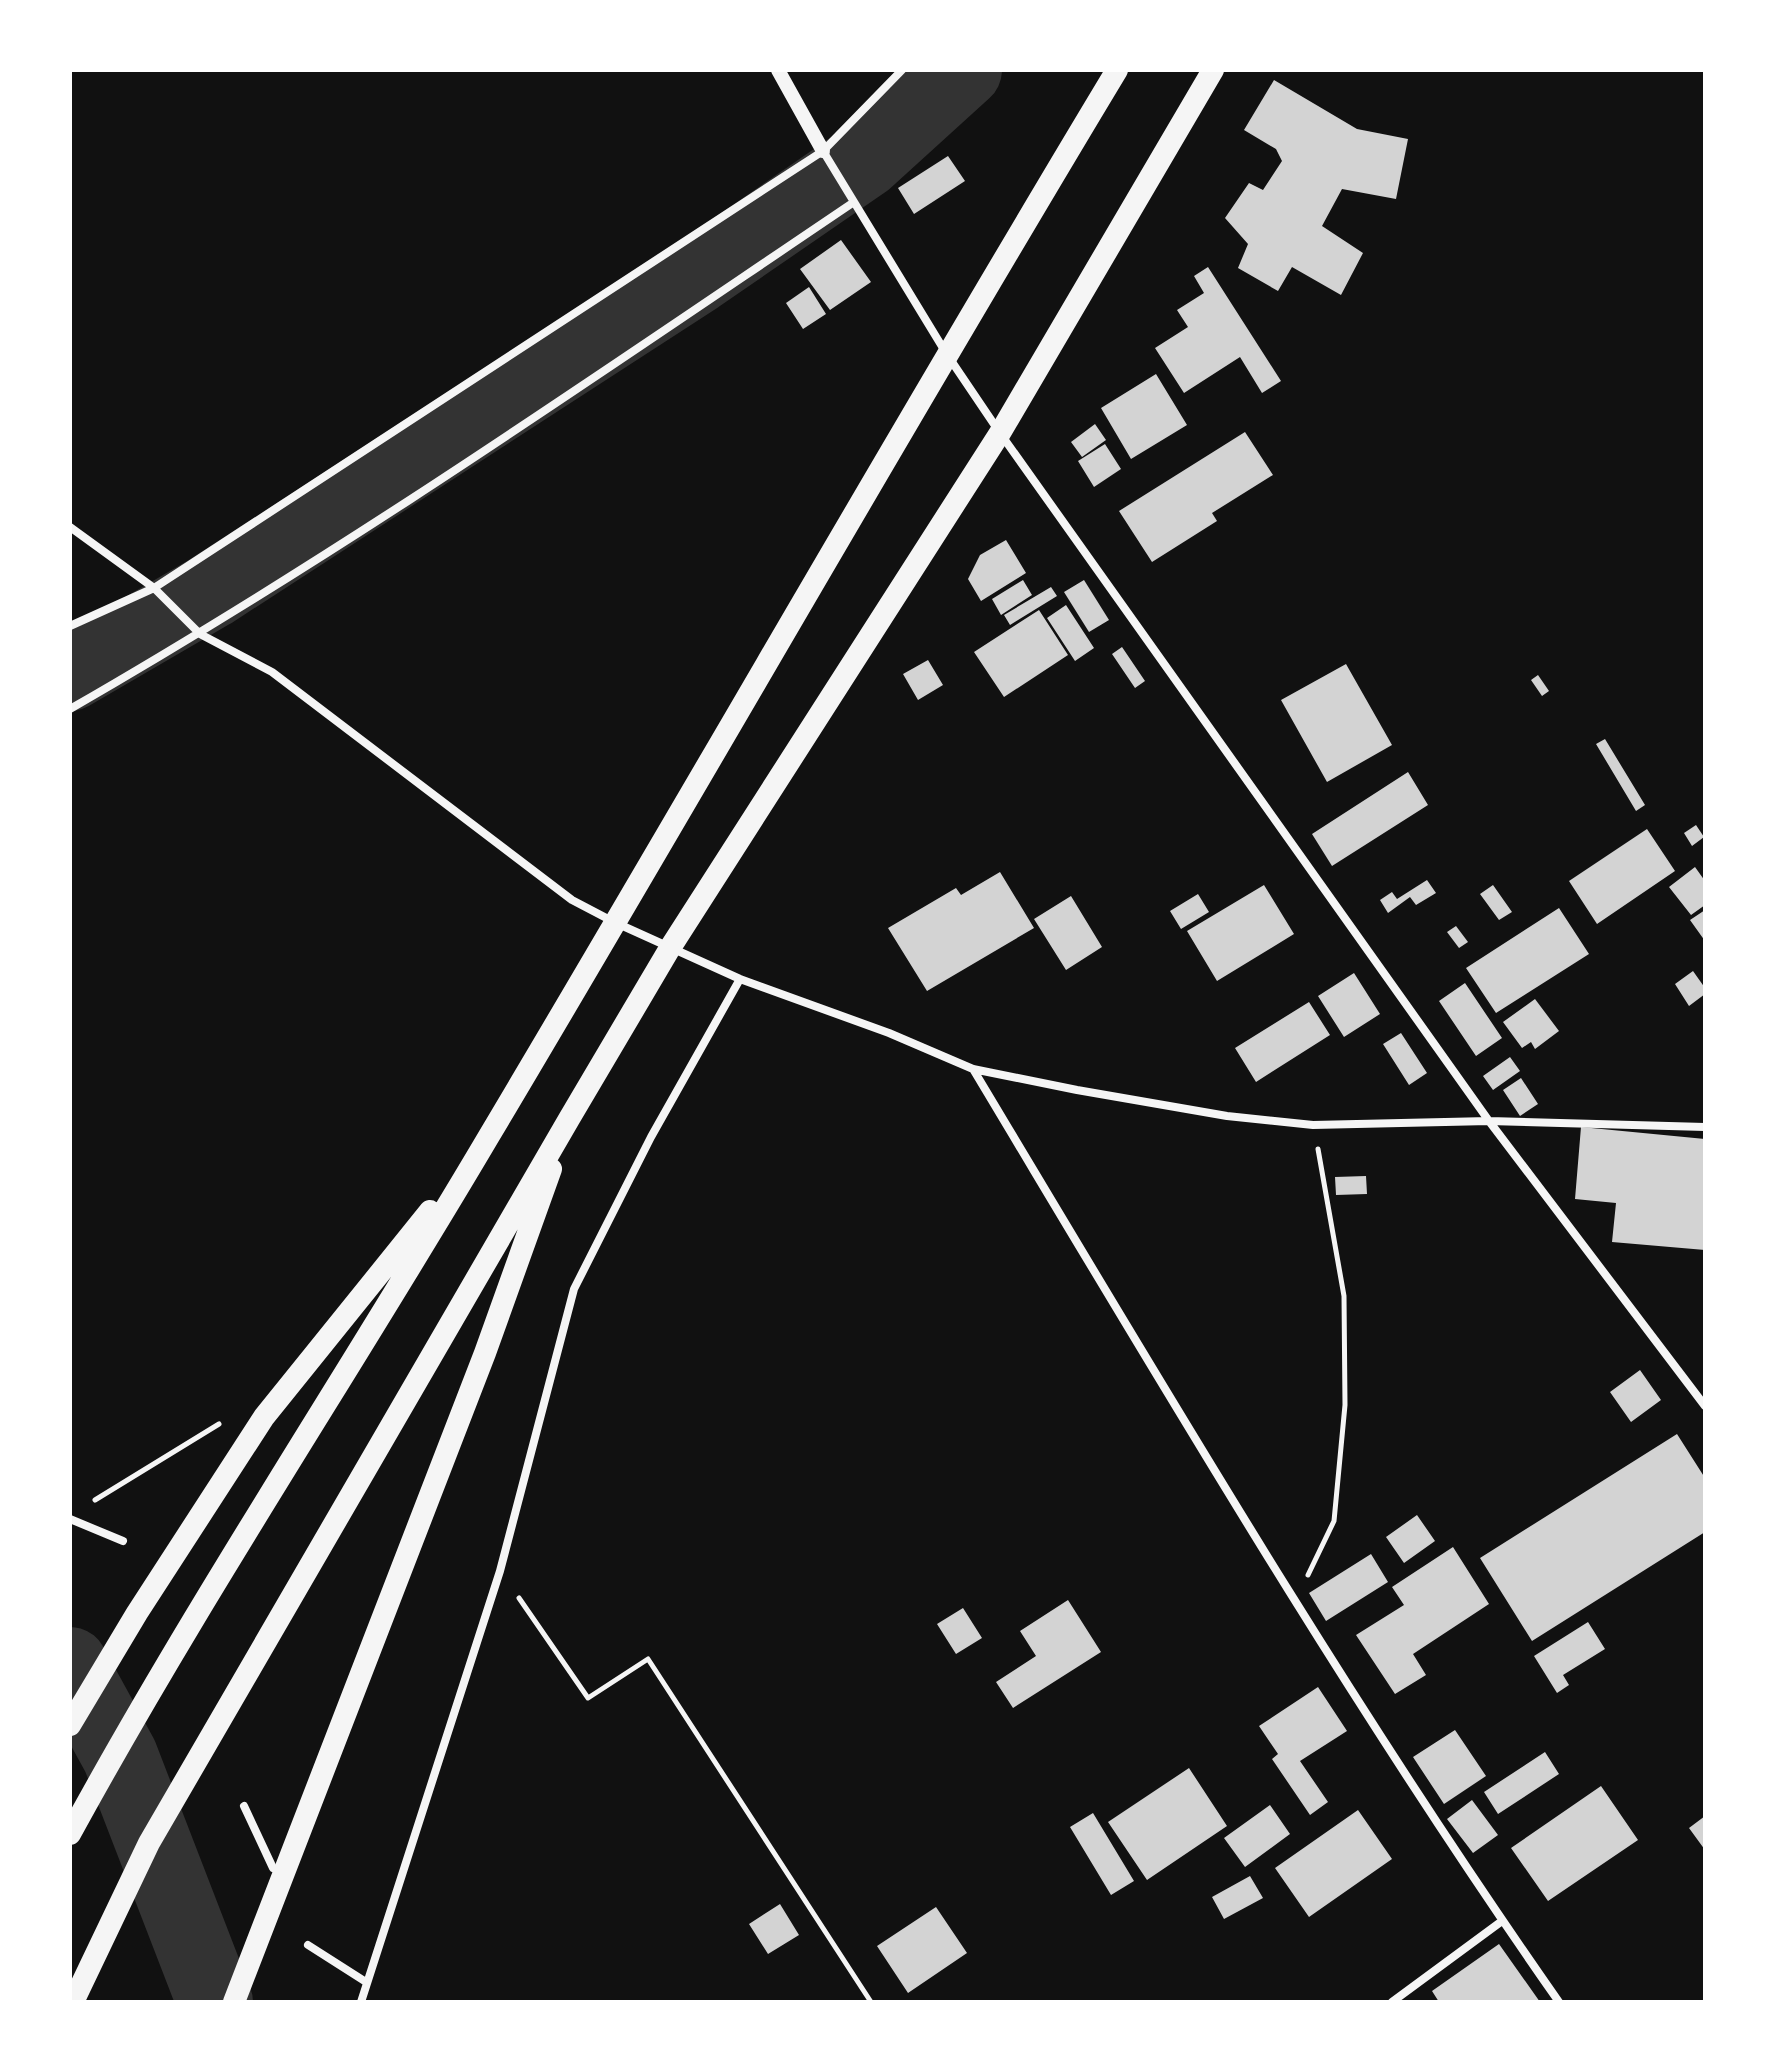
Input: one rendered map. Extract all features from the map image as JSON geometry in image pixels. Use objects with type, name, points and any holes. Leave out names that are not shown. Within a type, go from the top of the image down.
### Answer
[{"type":"highway","points":[[70,1834],[164,1666],[488,1139],[946,353],[1117,70]]},
{"type":"highway","points":[[73,2002],[149,1843],[569,1119],[670,948],[1000,433],[1213,70]]},
{"type":"highway","points":[[234,2002],[485,1353],[569,1119]]},
{"type":"highway","points":[[70,1725],[137,1613],[264,1417],[488,1139]]},
{"type":"street","points":[[778,70],[823,151],[946,353],[1000,433],[1489,1121],[1705,1406]]},
{"type":"street","points":[[70,626],[154,588],[823,151],[902,70]]},
{"type":"street","points":[[70,709],[200,634],[537,415],[854,202]]},
{"type":"street","points":[[70,527],[154,588],[200,634],[272,672],[572,900],[740,979],[889,1033],[973,1069],[1227,1116],[1313,1125],[1489,1121],[1705,1127]]},
{"type":"street","points":[[361,2002],[500,1571],[574,1289],[651,1137],[740,979]]},
{"type":"street","points":[[973,1069],[1189,1430],[1402,1773],[1559,2002]]},
{"type":"street","points":[[70,1519],[123,1541]]},
{"type":"street","points":[[244,1806],[273,1868]]},
{"type":"street","points":[[1392,2002],[1502,1921]]},
{"type":"street","points":[[308,1945],[366,1982]]},
{"type":"path","points":[[1295,1601],[1334,1521],[1345,1405],[1344,1296],[1313,1125]]},
{"type":"path","points":[[84,1507],[219,1424]]},
{"type":"path","points":[[500,1571],[588,1698],[648,1659],[871,2002]]},
{"type":"building","points":[[1274,80],[1357,129],[1408,139],[1396,199],[1342,189],[1322,226],[1363,253],[1341,295],[1292,267],[1278,291],[1238,268],[1248,244],[1225,218],[1249,183],[1263,190],[1282,161],[1276,149],[1244,130]]},
{"type":"building","points":[[948,156],[965,181],[914,214],[898,188]]},
{"type":"building","points":[[841,240],[871,282],[830,310],[800,269]]},
{"type":"building","points":[[1208,267],[1281,381],[1262,393],[1240,357],[1184,393],[1155,348],[1188,327],[1177,310],[1204,293],[1194,276]]},
{"type":"building","points":[[809,287],[826,314],[803,329],[786,303]]},
{"type":"building","points":[[1156,374],[1187,425],[1131,459],[1101,408]]},
{"type":"building","points":[[1095,424],[1106,440],[1082,457],[1071,442]]},
{"type":"building","points":[[1245,432],[1273,475],[1212,513],[1217,521],[1152,562],[1119,511]]},
{"type":"building","points":[[1105,444],[1121,469],[1094,487],[1078,461]]},
{"type":"building","points":[[1006,540],[1026,573],[981,601],[968,579],[980,555]]},
{"type":"building","points":[[1023,580],[1032,595],[1001,615],[992,599]]},
{"type":"building","points":[[1084,580],[1109,620],[1089,632],[1064,592]]},
{"type":"building","points":[[1051,587],[1057,596],[1010,625],[1004,615]]},
{"type":"building","points":[[1066,605],[1094,648],[1075,661],[1047,618]]},
{"type":"building","points":[[1039,610],[1068,655],[1004,697],[974,652]]},
{"type":"building","points":[[1122,647],[1145,681],[1135,688],[1112,654]]},
{"type":"building","points":[[928,660],[943,685],[918,700],[903,674]]},
{"type":"building","points":[[1346,664],[1392,745],[1327,782],[1281,700]]},
{"type":"building","points":[[1538,675],[1549,691],[1542,696],[1531,680]]},
{"type":"building","points":[[1605,739],[1645,805],[1636,811],[1596,744]]},
{"type":"building","points":[[1408,772],[1428,805],[1332,866],[1312,834]]},
{"type":"building","points":[[1696,825],[1704,837],[1692,846],[1684,833]]},
{"type":"building","points":[[1647,829],[1675,871],[1597,924],[1569,881]]},
{"type":"building","points":[[1695,867],[1705,881],[1705,905],[1691,915],[1669,887]]},
{"type":"building","points":[[1000,872],[1034,928],[927,991],[888,928],[956,888],[961,895]]},
{"type":"building","points":[[1427,880],[1436,893],[1416,905],[1410,897],[1388,913],[1380,900],[1392,892],[1397,899]]},
{"type":"building","points":[[1264,885],[1294,934],[1217,981],[1187,931]]},
{"type":"building","points":[[1493,885],[1512,912],[1499,920],[1480,894]]},
{"type":"building","points":[[1198,894],[1209,912],[1181,929],[1170,911]]},
{"type":"building","points":[[1071,896],[1102,947],[1066,970],[1034,919]]},
{"type":"building","points":[[1559,908],[1589,954],[1496,1013],[1466,968]]},
{"type":"building","points":[[1705,910],[1705,941],[1690,920]]},
{"type":"building","points":[[1456,926],[1468,942],[1459,948],[1447,932]]},
{"type":"building","points":[[1693,971],[1705,988],[1705,994],[1689,1006],[1675,984]]},
{"type":"building","points":[[1354,973],[1380,1014],[1344,1037],[1318,996]]},
{"type":"building","points":[[1465,983],[1502,1038],[1476,1056],[1439,1001]]},
{"type":"building","points":[[1535,999],[1559,1031],[1535,1049],[1531,1042],[1522,1048],[1503,1022]]},
{"type":"building","points":[[1309,1002],[1330,1035],[1256,1082],[1235,1048]]},
{"type":"building","points":[[1401,1033],[1427,1073],[1409,1085],[1383,1044]]},
{"type":"building","points":[[1510,1057],[1520,1071],[1493,1090],[1483,1076]]},
{"type":"building","points":[[1521,1078],[1538,1104],[1520,1116],[1503,1090]]},
{"type":"building","points":[[1581,1127],[1705,1139],[1705,1250],[1612,1242],[1616,1203],[1575,1199]]},
{"type":"building","points":[[1366,1176],[1367,1194],[1336,1195],[1335,1177]]},
{"type":"building","points":[[1640,1370],[1661,1400],[1631,1422],[1610,1392]]},
{"type":"building","points":[[1677,1434],[1705,1478],[1705,1532],[1532,1641],[1480,1558]]},
{"type":"building","points":[[1417,1515],[1435,1541],[1404,1563],[1386,1537]]},
{"type":"building","points":[[1453,1547],[1489,1604],[1413,1654],[1426,1675],[1395,1694],[1356,1635],[1404,1605],[1392,1587]]},
{"type":"building","points":[[1371,1554],[1388,1582],[1326,1621],[1309,1593]]},
{"type":"building","points":[[1068,1600],[1101,1652],[1013,1708],[996,1682],[1036,1656],[1020,1631]]},
{"type":"building","points":[[963,1608],[982,1638],[956,1654],[937,1624]]},
{"type":"building","points":[[1588,1622],[1605,1649],[1563,1675],[1569,1685],[1557,1693],[1534,1656]]},
{"type":"building","points":[[1318,1687],[1347,1731],[1300,1761],[1328,1802],[1310,1815],[1272,1759],[1278,1754],[1259,1726]]},
{"type":"building","points":[[1455,1730],[1486,1776],[1444,1804],[1413,1757]]},
{"type":"building","points":[[1545,1752],[1559,1774],[1498,1814],[1484,1792]]},
{"type":"building","points":[[1189,1768],[1227,1826],[1147,1880],[1108,1822]]},
{"type":"building","points":[[1601,1786],[1638,1840],[1548,1901],[1511,1848]]},
{"type":"building","points":[[1472,1800],[1498,1835],[1473,1853],[1447,1819]]},
{"type":"building","points":[[1270,1805],[1290,1834],[1245,1867],[1224,1838]]},
{"type":"building","points":[[1358,1810],[1392,1859],[1309,1917],[1275,1868]]},
{"type":"building","points":[[1093,1813],[1134,1881],[1111,1895],[1070,1827]]},
{"type":"building","points":[[1705,1816],[1705,1850],[1689,1828]]},
{"type":"building","points":[[1250,1876],[1263,1898],[1224,1919],[1212,1897]]},
{"type":"building","points":[[780,1904],[799,1935],[768,1954],[749,1924]]},
{"type":"building","points":[[936,1907],[967,1953],[908,1993],[877,1946]]},
{"type":"building","points":[[1499,1944],[1540,2002],[1439,2002],[1432,1991]]},
{"type":"waterway","points":[[70,673],[211,591],[698,275],[865,160],[964,70]]},
{"type":"waterway","points":[[70,1665],[120,1756],[215,2002]]}]
